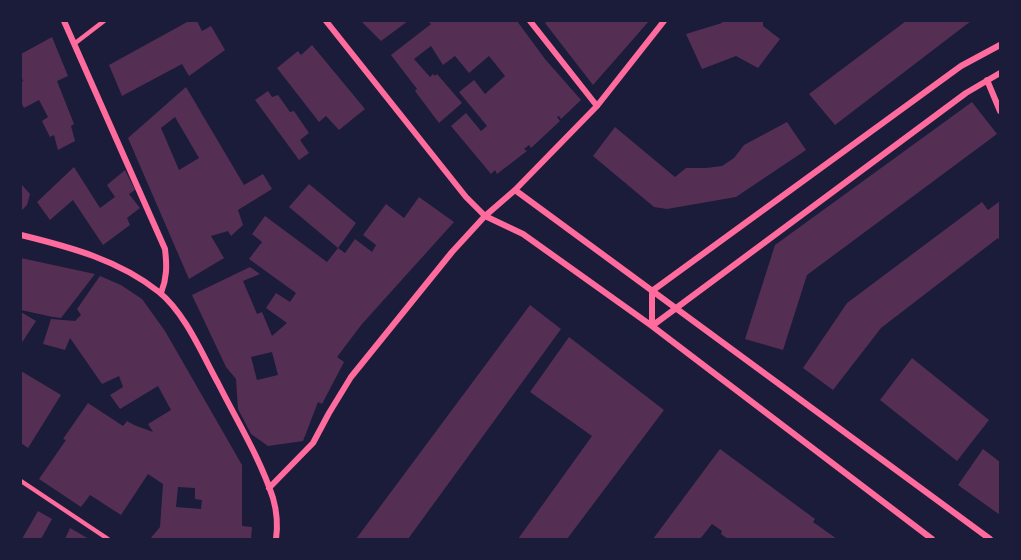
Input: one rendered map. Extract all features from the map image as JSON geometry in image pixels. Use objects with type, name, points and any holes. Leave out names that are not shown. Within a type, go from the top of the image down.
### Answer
[{"type":"street","points":[[64,21],[165,249],[167,270],[166,281],[161,293]]},
{"type":"street","points":[[326,21],[466,197],[485,216],[523,234],[652,326],[932,539]]},
{"type":"street","points":[[530,21],[597,106]]},
{"type":"street","points":[[269,488],[305,454],[351,377],[452,252],[485,216],[516,190],[597,106],[664,21]]},
{"type":"street","points":[[652,291],[961,66],[1000,45]]},
{"type":"street","points":[[652,326],[966,93],[1000,73]]},
{"type":"street","points":[[987,80],[1000,111]]},
{"type":"street","points":[[516,190],[990,539]]},
{"type":"street","points":[[21,235],[69,247],[102,259],[137,276],[161,293],[186,324],[257,458],[277,516],[276,539]]},
{"type":"street","points":[[652,291],[652,326]]},
{"type":"lane","points":[[74,44],[104,21]]},
{"type":"lane","points":[[21,482],[108,539]]},
{"type":"building","points":[[189,21],[197,21],[202,31],[211,26],[225,50],[189,76],[182,64],[122,96],[109,65]]},
{"type":"building","points":[[361,21],[408,21],[381,41]]},
{"type":"building","points":[[428,21],[517,21],[545,59],[581,100],[561,119],[557,117],[560,121],[531,148],[529,145],[524,149],[527,151],[497,174],[495,170],[491,174],[451,126],[466,113],[481,131],[487,126],[459,92],[474,80],[485,94],[505,76],[489,56],[469,73],[455,56],[443,65],[431,46],[414,59],[430,77],[437,74],[462,103],[439,123],[391,55],[431,24]]},
{"type":"building","points":[[548,21],[649,21],[593,85],[545,23]]},
{"type":"building","points":[[722,21],[763,21],[763,26],[780,39],[758,68],[736,56],[702,69],[686,34],[722,23]]},
{"type":"building","points":[[906,21],[971,21],[835,125],[809,94]]},
{"type":"building","points":[[52,37],[68,76],[57,81],[74,124],[71,126],[75,141],[58,150],[54,135],[50,137],[42,121],[48,117],[39,100],[24,108],[21,102],[21,83],[23,81],[21,54]]},
{"type":"building","points":[[312,45],[365,109],[339,130],[326,116],[319,122],[277,68],[298,51],[301,55]]},
{"type":"building","points":[[186,87],[244,185],[263,174],[272,189],[238,210],[243,225],[231,236],[228,231],[211,236],[224,258],[189,279],[128,138]],"holes":[[[175,117],[199,158],[179,170],[161,128]]]},
{"type":"building","points":[[268,91],[272,97],[278,95],[290,112],[294,111],[309,133],[300,140],[309,153],[299,160],[255,100]]},
{"type":"building","points":[[972,102],[997,134],[807,275],[783,350],[745,339],[775,245]]},
{"type":"building","points":[[787,122],[806,150],[736,197],[667,209],[654,207],[593,156],[615,127],[675,177],[686,168],[722,166],[734,158],[744,145]]},
{"type":"building","points":[[74,167],[100,208],[115,197],[107,185],[125,170],[135,190],[129,194],[140,208],[127,218],[130,225],[103,245],[73,200],[50,220],[37,202]]},
{"type":"building","points":[[21,184],[30,194],[27,205],[21,211]]},
{"type":"building","points":[[309,184],[356,223],[338,248],[289,207]]},
{"type":"building","points":[[419,197],[454,222],[362,324],[337,357],[344,362],[322,404],[318,402],[303,441],[268,446],[251,434],[238,409],[236,379],[226,367],[192,295],[250,267],[260,274],[243,281],[257,314],[262,312],[272,336],[287,323],[266,308],[276,293],[290,302],[296,293],[249,259],[262,242],[252,234],[265,216],[327,262],[338,248],[345,253],[355,239],[372,252],[376,245],[363,235],[386,204],[404,218]],"holes":[[[272,352],[278,375],[257,380],[251,357]]]},
{"type":"building","points":[[1000,201],[1000,241],[998,238],[881,328],[833,390],[803,368],[847,303],[982,202],[988,210]]},
{"type":"building","points":[[21,258],[95,274],[61,318],[53,317],[21,310]]},
{"type":"building","points":[[100,276],[121,285],[142,299],[165,331],[242,465],[242,526],[252,527],[251,539],[150,539],[160,527],[163,484],[148,474],[121,515],[90,495],[81,507],[39,479],[88,403],[123,426],[127,421],[153,432],[148,424],[171,410],[158,386],[120,409],[110,395],[123,387],[119,376],[102,384],[70,338],[65,350],[43,344],[51,319],[75,321],[81,315],[77,309]],"holes":[[[178,487],[195,488],[195,499],[202,500],[201,509],[176,507]]]},
{"type":"building","points":[[530,305],[561,329],[408,539],[356,539]]},
{"type":"building","points":[[21,312],[36,321],[21,344]]},
{"type":"building","points":[[569,337],[664,410],[567,539],[518,539],[592,436],[530,392]]},
{"type":"building","points":[[912,358],[989,420],[957,461],[880,400]]},
{"type":"building","points":[[21,371],[61,395],[28,448],[21,443]]},
{"type":"building","points":[[720,449],[815,519],[813,522],[837,539],[728,539],[712,524],[700,539],[653,539]]},
{"type":"building","points":[[983,449],[1000,462],[1000,515],[958,485]]},
{"type":"building","points":[[38,511],[52,519],[41,539],[22,539]]},
{"type":"building","points":[[70,528],[89,539],[65,539]]}]
